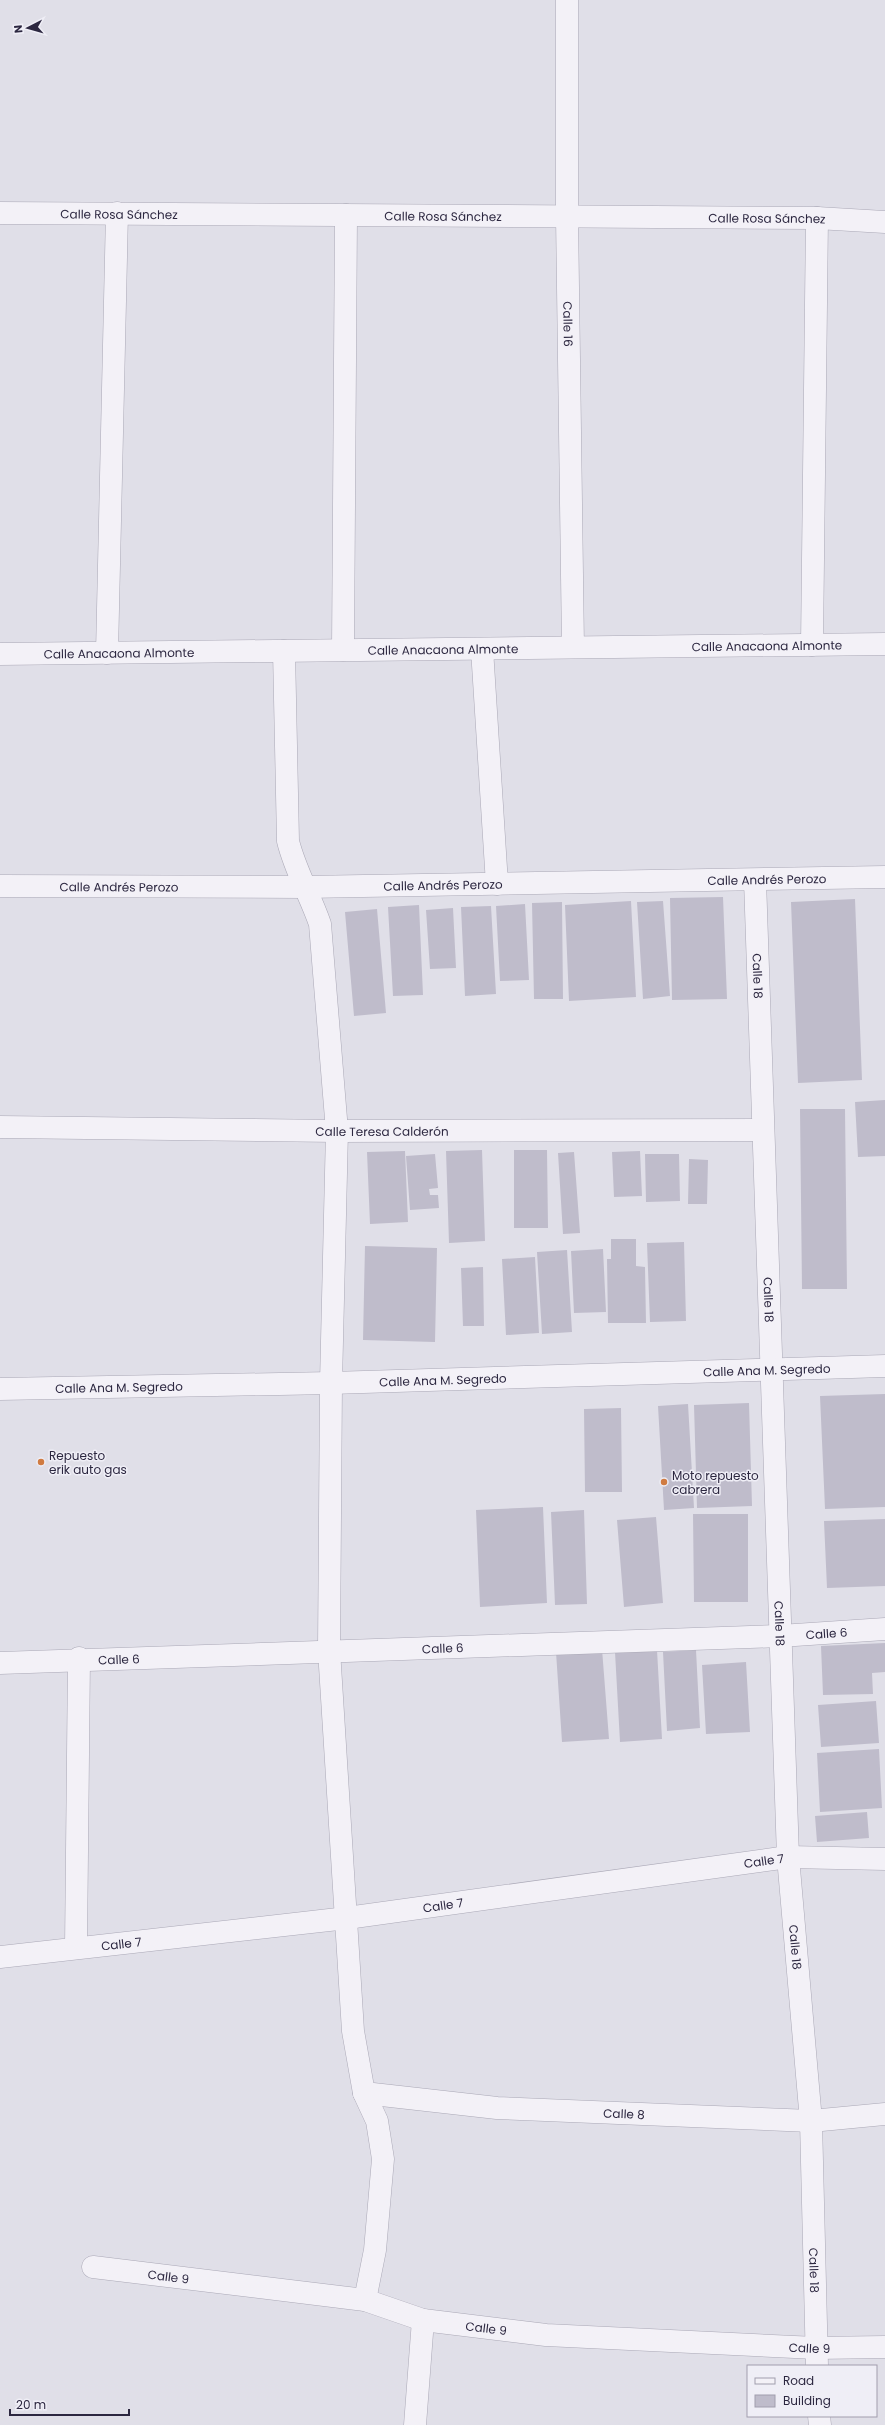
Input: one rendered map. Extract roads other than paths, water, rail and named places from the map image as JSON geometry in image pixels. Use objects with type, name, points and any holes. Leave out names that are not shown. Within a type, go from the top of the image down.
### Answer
[{"type":"street","name":"Calle 16","points":[[567,0],[567,216],[573,647]]},
{"type":"street","name":"Calle Rosa Sánchez","points":[[0,212],[817,218],[885,222]]},
{"type":"street","points":[[107,653],[117,213]]},
{"type":"street","points":[[343,650],[346,215]]},
{"type":"street","points":[[812,645],[817,218]]},
{"type":"street","name":"Calle Anacaona Almonte","points":[[0,654],[885,644]]},
{"type":"street","points":[[482,649],[497,884]]},
{"type":"street","points":[[284,651],[288,841],[294,864],[320,924],[337,1131],[331,1384],[330,1650],[353,2031],[364,2093],[377,2121],[383,2159],[375,2250],[365,2300]]},
{"type":"street","name":"Calle Andrés Perozo","points":[[0,886],[305,887],[755,880],[885,876]]},
{"type":"street","name":"Calle 18","points":[[755,880],[788,1857],[811,2121],[816,2357]]},
{"type":"street","name":"Calle Teresa Calderón","points":[[0,1128],[337,1131],[763,1130]]},
{"type":"street","name":"Calle Ana M. Segredo","points":[[0,1389],[331,1384],[771,1371],[885,1366]]},
{"type":"street","name":"Calle 6","points":[[0,1663],[79,1658],[780,1636],[885,1629]]},
{"type":"street","points":[[76,1948],[79,1658]]},
{"type":"street","name":"Calle 7","points":[[0,1957],[347,1918],[788,1857],[885,1859]]},
{"type":"street","name":"Calle 8","points":[[364,2093],[497,2108],[811,2121],[885,2114]]},
{"type":"street","name":"Calle 9","points":[[93,2267],[365,2300],[423,2320],[546,2335],[816,2357],[885,2347]]},
{"type":"street","points":[[415,2425],[423,2320]]},
{"type":"place","name":"Repuesto erik auto gas","points":[[41,1462]]},
{"type":"place","name":"Moto repuesto cabrera","points":[[664,1482]]}]
